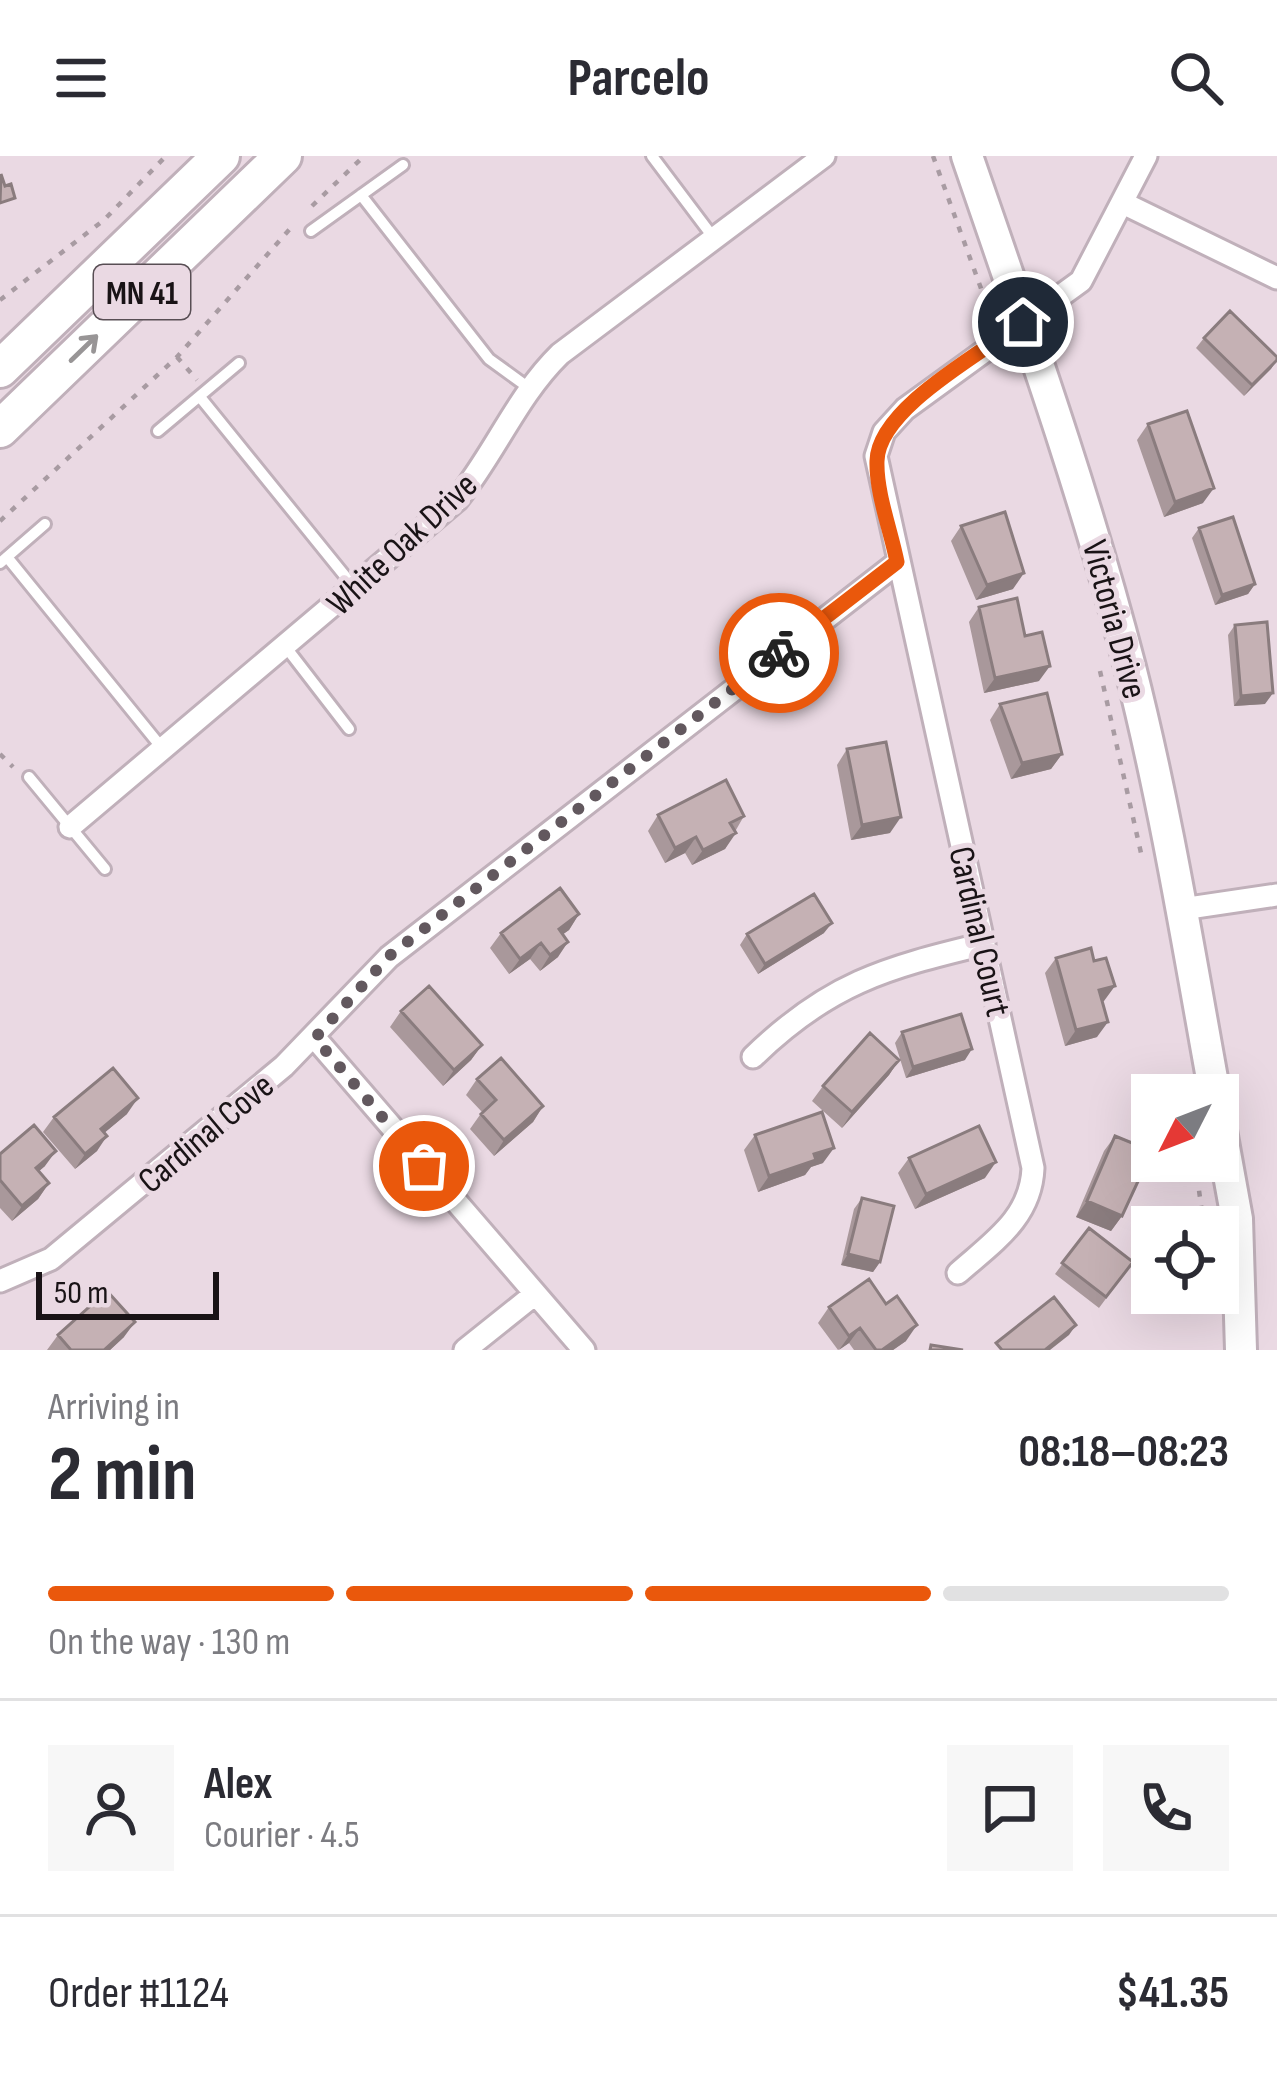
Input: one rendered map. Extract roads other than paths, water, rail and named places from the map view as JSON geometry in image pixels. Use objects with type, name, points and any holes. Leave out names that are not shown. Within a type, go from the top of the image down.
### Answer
[{"type":"main road","name":"MN 41","points":[[0,369],[221,156]]},
{"type":"main road","name":"MN 41","points":[[0,429],[283,156]]},
{"type":"street","name":"White Oak Drive","points":[[70,827],[457,500],[484,467],[530,388],[560,354],[824,156]]},
{"type":"street","name":"Victoria Drive","points":[[967,156],[1011,331],[1081,488],[1124,647],[1182,909],[1211,1074]]},
{"type":"street","points":[[1011,331],[1081,281],[1146,156]]},
{"type":"street","points":[[1125,204],[1277,278]]},
{"type":"street","name":"Cardinal Court","points":[[958,1274],[1016,1220],[1033,1182],[1030,1148],[877,469],[879,443],[905,409],[1011,331]]},
{"type":"street","name":"Cardinal Cove","points":[[0,1281],[51,1259],[315,1038],[389,956],[897,562]]},
{"type":"street","points":[[1182,909],[1277,896]]},
{"type":"street","points":[[753,1057],[798,1013],[844,985],[984,944]]},
{"type":"street","points":[[315,1038],[584,1350]]},
{"type":"street","points":[[1230,1182],[1237,1219],[1241,1350]]},
{"type":"street","points":[[465,1350],[535,1294]]},
{"type":"lane","points":[[652,156],[713,237]]},
{"type":"lane","points":[[310,231],[403,165]]},
{"type":"lane","points":[[361,195],[489,359],[530,388]]},
{"type":"lane","points":[[158,431],[239,363]]},
{"type":"lane","points":[[200,397],[355,588]]},
{"type":"lane","points":[[44,524],[3,560],[162,748]]},
{"type":"lane","points":[[285,646],[349,729]]},
{"type":"lane","points":[[29,777],[105,869]]}]
